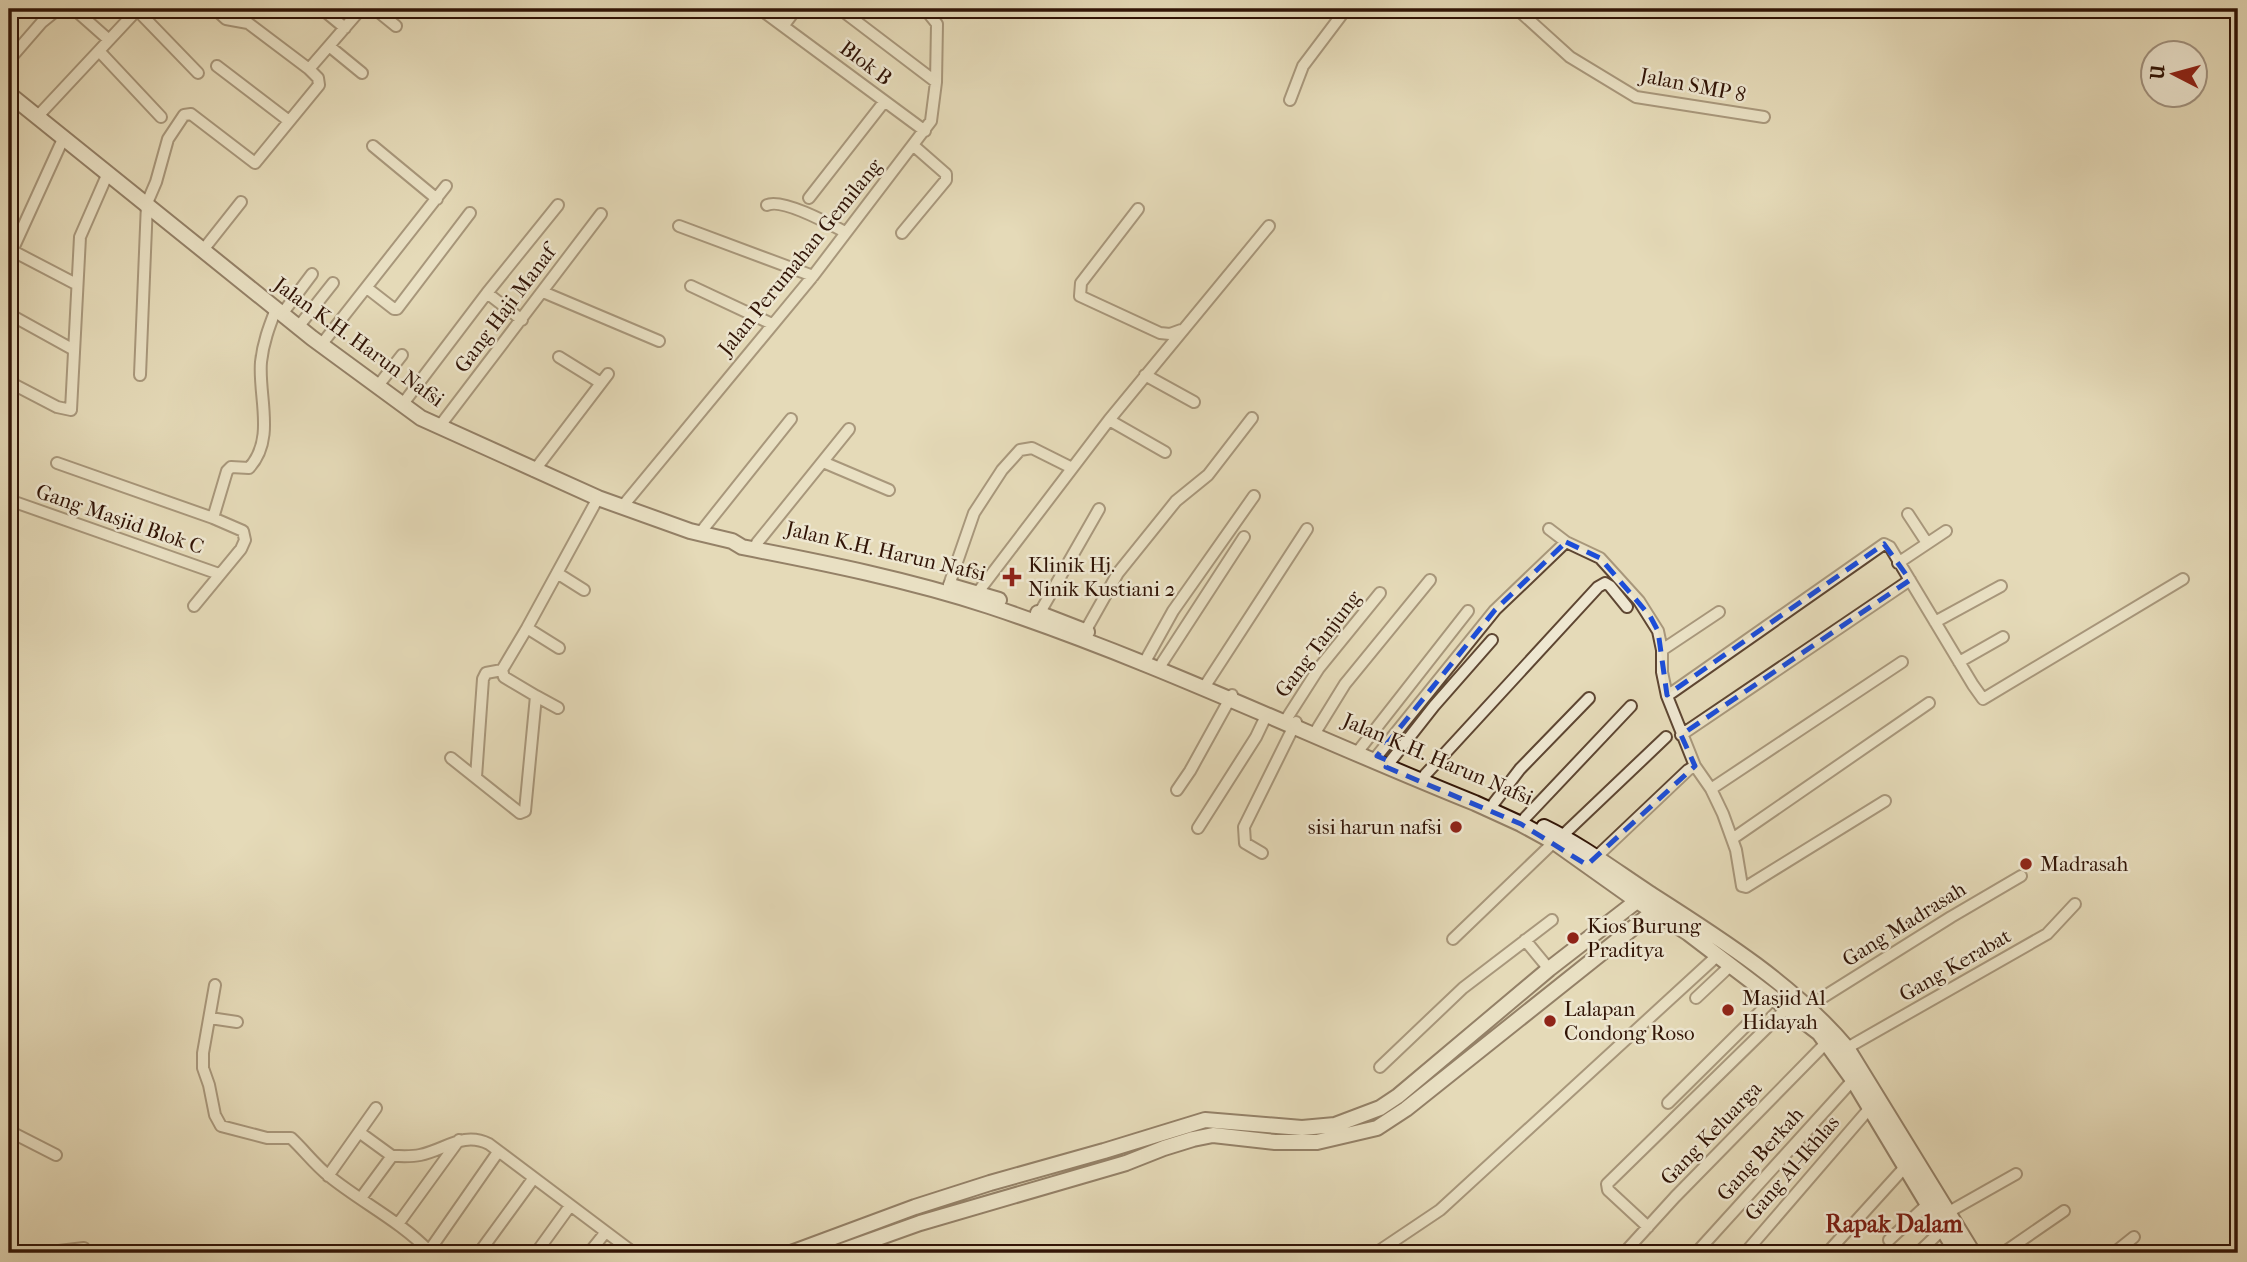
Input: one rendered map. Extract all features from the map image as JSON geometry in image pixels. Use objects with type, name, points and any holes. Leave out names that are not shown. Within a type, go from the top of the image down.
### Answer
[{"type":"main road","name":"Jalan K.H. Harun Nafsi","points":[[9,94],[321,345],[402,405],[439,427],[598,498],[699,533],[732,541],[757,543],[927,584],[1083,635]]},
{"type":"main road","name":"Jalan K.H. Harun Nafsi","points":[[732,541],[742,547],[978,592],[1039,614],[1205,685]]},
{"type":"main road","name":"Jalan K.H. Harun Nafsi","points":[[1145,661],[1162,663],[1231,697],[1384,761],[1494,803],[1525,818],[1642,897],[1701,925],[1809,1006],[1847,1048],[1947,1213],[1957,1253]]},
{"type":"main road","name":"Jalan K.H. Harun Nafsi","points":[[1231,697],[1266,716],[1316,731],[1558,839]]},
{"type":"main road","points":[[791,1253],[915,1207],[1205,1120],[1302,1128],[1335,1125],[1380,1108],[1642,897]]},
{"type":"main road","name":"Jalan K.H. Harun Nafsi","points":[[1659,907],[1688,933],[1819,1033],[1853,1080],[1928,1205],[1950,1233],[1973,1253]]},
{"type":"main road","points":[[835,1253],[920,1223],[1213,1135],[1275,1142],[1317,1142],[1377,1128],[1406,1109],[1659,907]]},
{"type":"main road","points":[[915,1207],[920,1223]]},
{"type":"street","points":[[9,60],[42,22],[58,9]]},
{"type":"street","points":[[74,9],[109,40]]},
{"type":"street","points":[[140,375],[147,203],[168,139],[184,115],[194,115],[253,163],[257,162],[318,85],[318,78],[309,69],[248,23],[226,19],[215,9]]},
{"type":"street","points":[[322,9],[345,27]]},
{"type":"street","points":[[309,69],[361,9]]},
{"type":"street","points":[[375,9],[396,26]]},
{"type":"street","name":"Blok B","points":[[760,9],[925,131]]},
{"type":"street","points":[[784,25],[796,9]]},
{"type":"street","points":[[840,9],[936,82]]},
{"type":"street","name":"Jalan Perumahan Gemilang","points":[[622,507],[813,276],[925,131],[934,112],[937,24],[925,9]]},
{"type":"street","points":[[1290,100],[1303,66],[1346,9]]},
{"type":"street","name":"Jalan SMP 8","points":[[1517,9],[1570,57],[1636,97],[1764,117]]},
{"type":"street","points":[[37,117],[138,10],[198,73]]},
{"type":"street","points":[[330,46],[362,73]]},
{"type":"street","points":[[100,52],[161,117]]},
{"type":"street","points":[[217,66],[289,121]]},
{"type":"street","points":[[808,198],[884,102]]},
{"type":"street","points":[[63,139],[10,250],[76,284]]},
{"type":"street","points":[[373,146],[437,199]]},
{"type":"street","points":[[902,233],[946,180],[946,174],[914,146]]},
{"type":"street","points":[[9,382],[65,411],[71,410],[80,237],[108,173]]},
{"type":"street","points":[[321,345],[446,186]]},
{"type":"street","points":[[203,250],[241,202]]},
{"type":"street","points":[[767,205],[777,202],[849,228]]},
{"type":"street","points":[[402,405],[558,205]]},
{"type":"street","points":[[1138,209],[1081,283],[1080,296],[1160,333],[1170,334],[1184,330]]},
{"type":"street","points":[[367,288],[396,310],[470,213]]},
{"type":"street","name":"Gang Haji Manaf","points":[[439,427],[601,214]]},
{"type":"street","points":[[679,226],[813,276]]},
{"type":"street","points":[[978,592],[1109,420],[1269,226]]},
{"type":"street","points":[[214,518],[227,471],[231,467],[249,468],[260,448],[264,412],[261,362],[268,330],[279,312],[312,274]]},
{"type":"street","points":[[299,326],[333,282]]},
{"type":"street","points":[[691,286],[772,324]]},
{"type":"street","points":[[543,292],[659,341]]},
{"type":"street","points":[[487,293],[522,320]]},
{"type":"street","points":[[9,314],[74,350]]},
{"type":"street","points":[[377,387],[402,355]]},
{"type":"street","points":[[534,471],[604,378],[559,357]]},
{"type":"street","points":[[1145,375],[1194,402]]},
{"type":"street","points":[[1083,635],[1118,573],[1176,501],[1208,475],[1252,418]]},
{"type":"street","points":[[699,533],[791,419]]},
{"type":"street","points":[[1109,420],[1165,452]]},
{"type":"street","points":[[757,543],[849,429]]},
{"type":"street","points":[[949,585],[974,513],[1002,470],[1020,450],[1032,448],[1072,468]]},
{"type":"street","points":[[823,462],[889,490]]},
{"type":"street","points":[[58,463],[214,518],[235,527],[245,535],[242,549],[194,606]]},
{"type":"street","points":[[1145,661],[1173,611],[1254,496]]},
{"type":"street","points":[[558,708],[504,677],[502,670],[598,498]]},
{"type":"street","name":"Gang Masjid Blok C","points":[[9,500],[219,574]]},
{"type":"street","points":[[1039,614],[1099,509]]},
{"type":"street","points":[[1908,514],[1927,543]]},
{"type":"street","points":[[1205,685],[1307,529]]},
{"type":"street","points":[[1549,529],[1566,542],[1600,558],[1617,574],[1650,616],[1658,631],[1667,696],[1692,767],[1711,789],[1732,837],[1740,863],[1740,882],[1746,887],[1885,801]]},
{"type":"street","points":[[1898,563],[1946,531]]},
{"type":"street","points":[[1162,663],[1244,537]]},
{"type":"street","points":[[1384,761],[1495,610],[1566,542]]},
{"type":"street","points":[[1667,696],[1884,544],[1890,547],[1981,698],[1987,698],[2183,579]]},
{"type":"street","points":[[557,573],[584,590]]},
{"type":"street","points":[[1316,731],[1345,684],[1430,580]]},
{"type":"street","points":[[1681,735],[1910,580]]},
{"type":"street","points":[[1425,775],[1598,587],[1605,583],[1610,586],[1627,607]]},
{"type":"street","points":[[1936,622],[2001,586]]},
{"type":"street","name":"Gang Tanjung","points":[[1262,853],[1245,843],[1244,827],[1319,668],[1380,593]]},
{"type":"street","points":[[1359,750],[1468,611]]},
{"type":"street","points":[[1662,650],[1719,612]]},
{"type":"street","points":[[527,628],[559,648]]},
{"type":"street","points":[[1959,663],[2003,637]]},
{"type":"street","points":[[1384,761],[1492,640]]},
{"type":"street","points":[[1711,789],[1902,662]]},
{"type":"street","points":[[476,777],[483,679],[486,673],[502,670]]},
{"type":"street","points":[[451,758],[520,813],[525,811],[536,695]]},
{"type":"street","points":[[1177,790],[1231,697]]},
{"type":"street","points":[[1494,803],[1520,769],[1589,698]]},
{"type":"street","points":[[1732,837],[1929,703]]},
{"type":"street","points":[[1525,818],[1631,706]]},
{"type":"street","points":[[1198,828],[1256,737],[1266,716]]},
{"type":"street","points":[[1453,939],[1666,737]]},
{"type":"street","points":[[465,768],[479,738]]},
{"type":"street","points":[[1592,861],[1692,767]]},
{"type":"street","name":"Gang Madrasah","points":[[1809,1006],[2021,876]]},
{"type":"street","name":"Gang Kerabat","points":[[1847,1048],[2047,934],[2075,904]]},
{"type":"street","points":[[1380,1067],[1462,988],[1552,920]]},
{"type":"street","points":[[1525,940],[1549,970]]},
{"type":"street","points":[[1376,1253],[1440,1210],[1718,955]]},
{"type":"street","points":[[1696,998],[1730,966]]},
{"type":"street","points":[[215,985],[203,1052],[203,1068],[215,1115],[221,1126],[267,1138],[291,1138],[328,1175],[398,1224],[428,1252],[498,1152]]},
{"type":"street","points":[[1668,1103],[1773,999]]},
{"type":"street","points":[[1648,1227],[1608,1190],[1606,1184],[1786,1009]]},
{"type":"street","points":[[210,1018],[237,1023]]},
{"type":"street","name":"Gang Keluarga","points":[[1624,1253],[1827,1042]]},
{"type":"street","name":"Gang Berkah","points":[[1696,1253],[1853,1080]]},
{"type":"street","points":[[328,1175],[376,1108]]},
{"type":"street","name":"Gang Al-Ikhlas","points":[[1745,1253],[1869,1109]]},
{"type":"street","points":[[9,1131],[56,1155]]},
{"type":"street","points":[[359,1132],[392,1156],[421,1155],[459,1140],[481,1140],[634,1253]]},
{"type":"street","points":[[398,1224],[459,1140]]},
{"type":"street","points":[[361,1198],[392,1156]]},
{"type":"street","points":[[1827,1253],[1905,1167]]},
{"type":"street","points":[[1947,1213],[2015,1174]]},
{"type":"street","points":[[479,1253],[533,1179]]},
{"type":"street","points":[[1889,1240],[1928,1205]]},
{"type":"street","points":[[536,1253],[570,1206]]},
{"type":"street","points":[[2003,1253],[2064,1211]]},
{"type":"street","points":[[589,1253],[605,1233]]},
{"type":"street","points":[[1919,1253],[1950,1233]]},
{"type":"street","points":[[2114,1253],[2134,1237]]},
{"type":"street","points":[[42,1253],[84,1248]]},
{"type":"highlighted area","points":[[1566,542],[1600,558],[1650,616],[1658,631],[1667,695],[1884,544],[1910,580],[1681,735],[1695,766],[1587,865],[1521,824],[1386,767],[1389,761],[1377,756],[1495,610]]},
{"type":"place","name":"Klinik Hj. Ninik Kustiani 2","points":[[1012,577]]},
{"type":"place","name":"sisi harun nafsi","points":[[1456,827]]},
{"type":"place","name":"Madrasah","points":[[2026,864]]},
{"type":"place","name":"Kios Burung Praditya","points":[[1573,938]]},
{"type":"place","name":"Masjid Al Hidayah","points":[[1728,1010]]},
{"type":"place","name":"Lalapan Condong Roso","points":[[1550,1021]]},
{"type":"district","name":"Rapak Dalam","points":[[1894,1224]]}]
